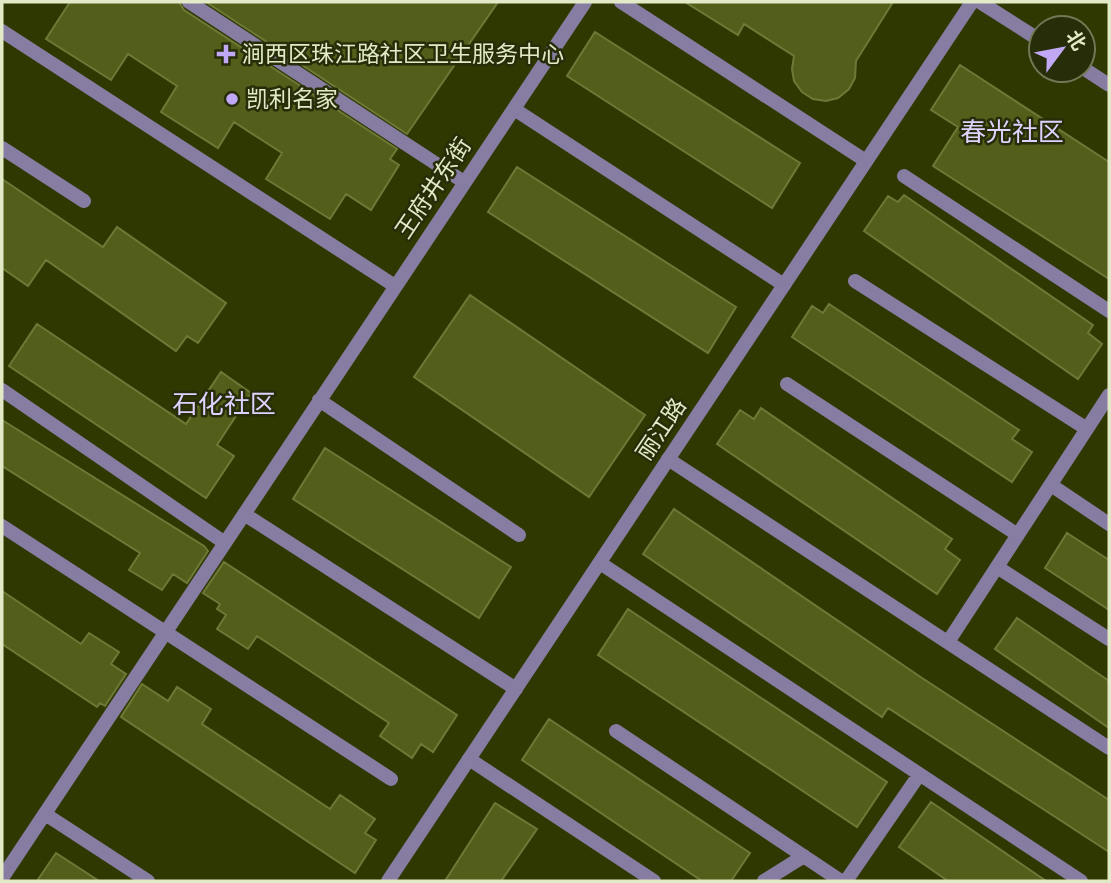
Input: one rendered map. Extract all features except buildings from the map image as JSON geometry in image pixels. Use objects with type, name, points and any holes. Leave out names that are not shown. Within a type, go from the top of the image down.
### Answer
[{"type":"street","points":[[189,2],[464,182]]},
{"type":"street","name":"王府井东街","points":[[2,878],[585,2]]},
{"type":"street","points":[[621,2],[866,161]]},
{"type":"street","name":"丽江路","points":[[388,881],[972,2]]},
{"type":"street","points":[[980,2],[1027,32]]},
{"type":"street","points":[[2,31],[396,286]]},
{"type":"street","points":[[513,109],[783,285]]},
{"type":"street","points":[[2,148],[84,201]]},
{"type":"street","points":[[904,176],[1109,312]]},
{"type":"street","points":[[855,281],[1087,429]]},
{"type":"street","points":[[787,384],[1018,536]]},
{"type":"street","points":[[2,390],[225,543]]},
{"type":"street","points":[[948,642],[1109,396]]},
{"type":"street","points":[[319,400],[519,535]]},
{"type":"street","points":[[668,459],[1109,748]]},
{"type":"street","points":[[1051,485],[1109,524]]},
{"type":"street","points":[[244,514],[516,689]]},
{"type":"street","points":[[2,526],[391,779]]},
{"type":"street","points":[[600,563],[1081,881]]},
{"type":"street","points":[[997,567],[1109,639]]},
{"type":"street","points":[[616,731],[843,881],[919,775]]},
{"type":"street","points":[[469,759],[654,881]]},
{"type":"street","points":[[45,814],[148,881]]},
{"type":"street","points":[[764,881],[804,856]]},
{"type":"place","name":"涧西区珠江路社区卫生服务中心","points":[[226,54]]},
{"type":"place","name":"凯利名家","points":[[232,99]]},
{"type":"district","name":"春光社区","points":[[1012,132]]},
{"type":"district","name":"石化社区","points":[[224,404]]}]
